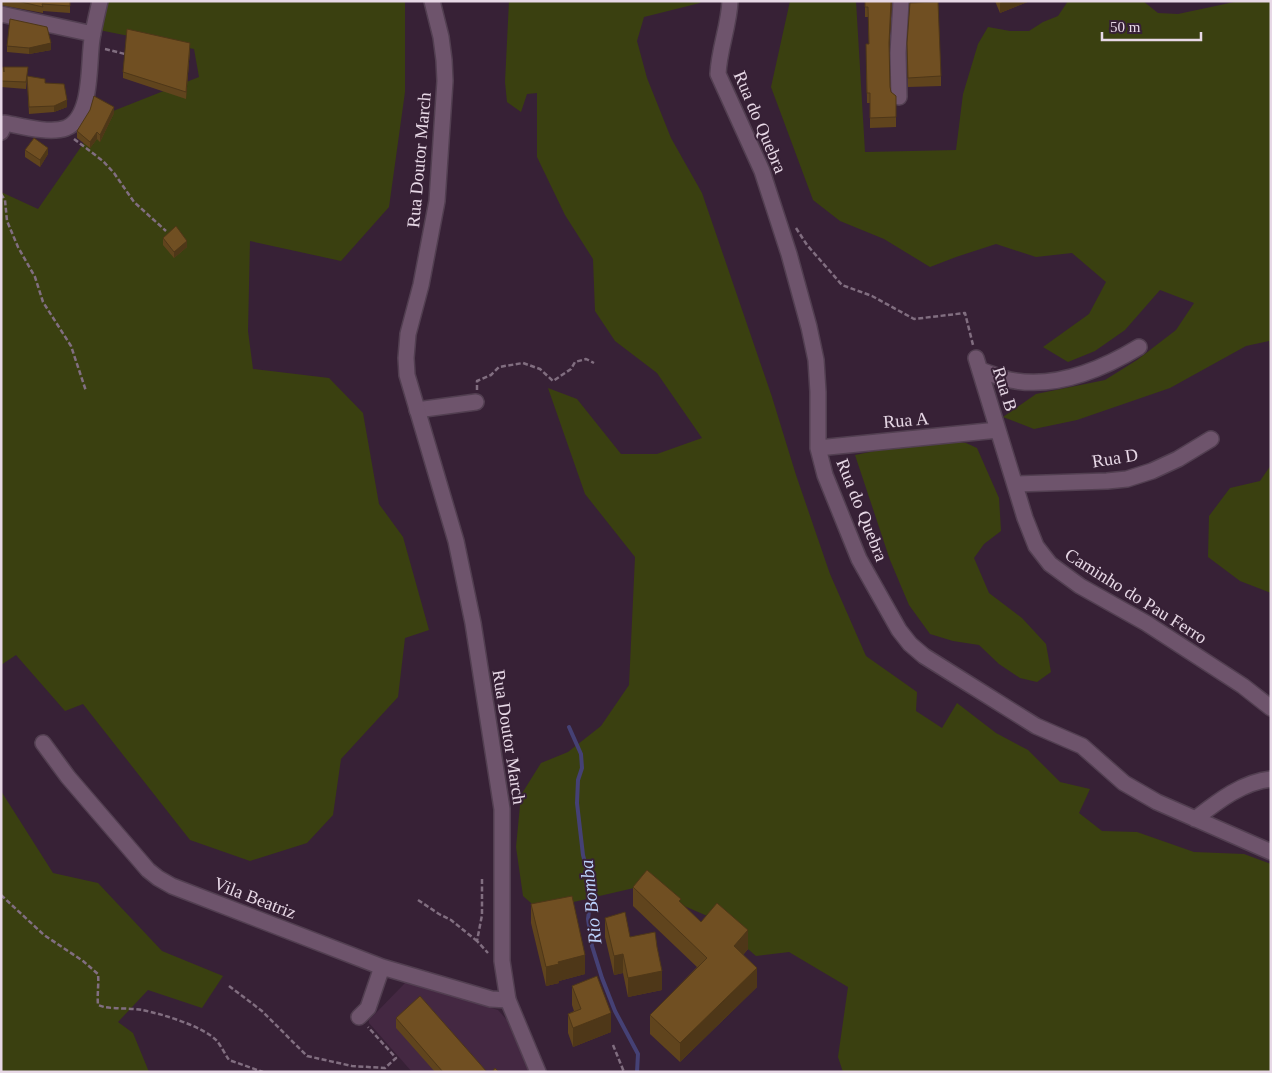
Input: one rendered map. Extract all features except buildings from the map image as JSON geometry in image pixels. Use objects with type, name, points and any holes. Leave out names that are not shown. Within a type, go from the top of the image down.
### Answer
[{"type":"street","points":[[3,128],[57,130],[66,128],[76,121],[82,112],[89,79],[92,40],[100,1]]},
{"type":"street","name":"Rua Doutor March","points":[[432,1],[441,37],[445,81],[437,201],[408,342],[407,375],[456,541],[473,623],[502,808],[502,961],[508,1000],[538,1072]]},
{"type":"street","name":"Rua do Quebra","points":[[730,1],[729,16],[718,60],[718,74],[762,171],[789,254],[809,327],[816,360],[818,448],[825,475],[859,559],[899,630],[910,644],[924,656],[1036,726],[1082,746],[1124,782],[1157,802],[1271,852]]},
{"type":"street","points":[[899,97],[898,53],[901,1]]},
{"type":"street","points":[[1,14],[92,40]]},
{"type":"street","points":[[978,364],[1010,380],[1040,383],[1070,378],[1120,358],[1139,347]]},
{"type":"street","name":"Rua B","points":[[978,364],[998,430]]},
{"type":"street","points":[[417,410],[476,402]]},
{"type":"street","name":"Rua A","points":[[818,448],[998,430]]},
{"type":"street","name":"Caminho do Pau Ferro","points":[[998,430],[1025,518],[1036,546],[1050,564],[1080,586],[1146,623],[1243,686],[1271,708]]},
{"type":"street","name":"Rua D","points":[[1015,484],[1127,479],[1152,471],[1178,459],[1211,438]]},
{"type":"street","name":"Vila Beatriz","points":[[43,743],[74,784],[148,870],[172,886],[382,968],[490,999],[508,1000]]},
{"type":"street","points":[[1195,819],[1215,803],[1243,787],[1271,779]]},
{"type":"street","points":[[359,1017],[368,1008],[382,968]]},
{"type":"path","points":[[92,40],[125,54]]},
{"type":"path","points":[[66,128],[74,140],[103,161],[114,173],[134,202],[166,231]]},
{"type":"path","points":[[1,194],[5,200],[7,220],[18,247],[35,277],[43,302],[71,346],[86,391]]},
{"type":"path","points":[[792,220],[807,245],[842,285],[872,296],[914,318],[965,313],[978,364]]},
{"type":"path","points":[[476,402],[477,381],[491,375],[499,367],[523,363],[540,369],[553,380],[572,369],[575,362],[586,359],[594,363]]},
{"type":"path","points":[[477,941],[482,915],[482,879]]},
{"type":"path","points":[[1,895],[44,935],[83,961],[98,974],[98,1005],[165,1015],[210,1035],[217,1041],[229,1060],[263,1072]]},
{"type":"path","points":[[418,900],[452,920],[477,941],[491,956],[502,961]]},
{"type":"path","points":[[229,986],[257,1007],[307,1056],[352,1066],[385,1068],[396,1058],[359,1017]]},
{"type":"path","points":[[613,1045],[624,1072]]},
{"type":"shaded area","points":[[406,982],[498,1010],[507,1020],[529,1072],[412,1072],[369,1023],[369,1020]]},
{"type":"green space","points":[[104,1],[405,1],[405,92],[389,207],[341,261],[250,241],[248,331],[253,369],[329,378],[363,413],[379,504],[403,537],[429,630],[405,638],[398,697],[341,759],[333,815],[307,843],[250,861],[190,840],[83,704],[65,711],[16,655],[1,665],[1,192],[38,209],[103,115],[199,77],[194,49],[94,29]]},
{"type":"green space","points":[[509,1],[701,1],[700,3],[644,17],[637,41],[647,78],[671,138],[702,193],[830,574],[866,656],[917,692],[916,711],[942,728],[957,703],[996,733],[1028,750],[1060,782],[1090,789],[1079,813],[1102,831],[1137,832],[1194,852],[1244,854],[1271,864],[1271,1072],[843,1072],[838,1057],[848,987],[789,952],[756,956],[712,918],[661,896],[634,888],[539,910],[523,896],[516,847],[521,795],[541,763],[568,752],[601,726],[629,685],[635,557],[585,494],[548,388],[577,399],[621,454],[657,454],[702,438],[657,373],[615,341],[595,311],[593,259],[565,215],[537,157],[537,93],[527,94],[521,112],[507,102],[505,82]]},
{"type":"green space","points":[[790,1],[856,1],[865,152],[956,150],[963,94],[978,44],[988,27],[1010,31],[1029,31],[1043,22],[1058,16],[1068,1],[1143,1],[1158,13],[1178,14],[1239,1],[1271,1],[1271,357],[1269,341],[1246,346],[1170,388],[1077,420],[1034,429],[1003,417],[1036,394],[1105,380],[1137,360],[1176,330],[1194,303],[1160,290],[1125,330],[1095,351],[1068,362],[1043,347],[1089,314],[1106,282],[1072,253],[1036,257],[996,244],[930,267],[884,239],[840,221],[813,200],[771,87]]},
{"type":"green space","points":[[935,439],[966,443],[977,448],[999,498],[1001,531],[984,544],[974,558],[989,593],[1022,618],[1046,644],[1051,672],[1037,682],[1020,678],[999,664],[979,645],[953,641],[930,634],[909,605],[890,560],[855,455]]},
{"type":"green space","points":[[1271,465],[1271,593],[1240,581],[1208,557],[1209,516],[1230,488],[1260,481]]},
{"type":"green space","points":[[1,791],[53,873],[98,883],[162,951],[223,976],[202,1008],[148,990],[118,1022],[133,1033],[149,1072],[1,1072]]},
{"type":"waterway","name":"Rio Bomba","points":[[569,727],[581,754],[582,768],[578,780],[577,803],[583,855],[589,878],[590,904],[588,919],[592,946],[615,1011],[638,1054],[637,1072]]}]
